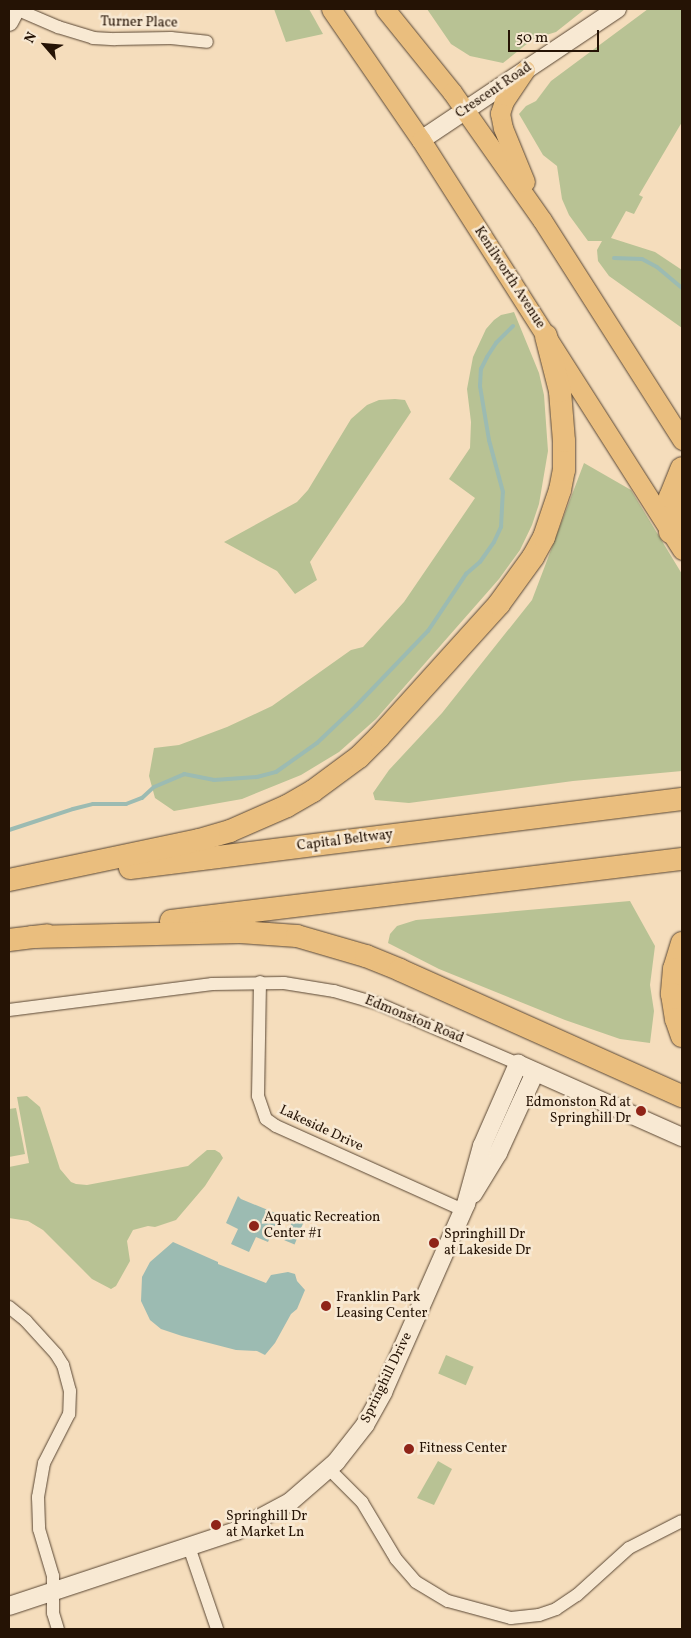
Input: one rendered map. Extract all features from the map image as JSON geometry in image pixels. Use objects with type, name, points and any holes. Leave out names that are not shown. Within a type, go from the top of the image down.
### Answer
[{"type":"highway","points":[[9,882],[199,840],[230,831],[287,806],[313,791],[359,757],[379,737],[499,604],[533,557],[544,537],[560,490],[564,470],[560,391],[546,336]]},
{"type":"highway","points":[[676,541],[670,497],[682,468]]},
{"type":"highway","name":"Capital Beltway","points":[[9,882],[682,799]]},
{"type":"highway","points":[[9,940],[682,859]]},
{"type":"highway","points":[[32,937],[240,932],[297,936],[366,956],[400,970],[682,1096]]},
{"type":"highway","points":[[682,943],[674,969],[672,994],[676,1019],[682,1036]]},
{"type":"main road","name":"Kenilworth Avenue","points":[[331,9],[421,140],[676,541]]},
{"type":"main road","points":[[385,9],[464,110],[542,220],[682,440]]},
{"type":"main road","points":[[525,70],[504,101],[501,120],[512,151],[542,220]]},
{"type":"street","points":[[9,22],[16,9]]},
{"type":"street","name":"Turner Place","points":[[16,9],[75,33],[93,38],[115,40],[171,38],[207,42]]},
{"type":"street","name":"Crescent Road","points":[[421,140],[617,9]]},
{"type":"street","name":"Edmonston Road","points":[[9,1010],[212,984],[260,982],[306,986],[361,998],[398,1011],[682,1137]]},
{"type":"street","name":"Lakeside Drive","points":[[260,982],[258,1096],[266,1119],[276,1126],[465,1207]]},
{"type":"street","name":"Springhill Drive","points":[[465,1207],[482,1146],[518,1064]]},
{"type":"street","name":"Springhill Drive","points":[[9,1606],[190,1548],[236,1531],[268,1516],[299,1496],[330,1469],[358,1434],[381,1397],[465,1207],[498,1153],[534,1072]]},
{"type":"street","points":[[9,1307],[26,1321],[56,1354],[63,1365],[70,1391],[69,1414],[44,1463],[38,1488],[37,1511],[39,1529],[53,1576],[53,1613],[58,1629]]},
{"type":"street","points":[[330,1469],[366,1507],[396,1559],[416,1582],[448,1602],[511,1624],[544,1614],[564,1605],[629,1548],[682,1521]]},
{"type":"street","points":[[190,1548],[217,1629]]},
{"type":"green space","points":[[274,9],[309,9],[323,34],[286,42]]},
{"type":"green space","points":[[427,9],[585,9],[556,32],[533,39],[503,63],[470,56],[451,44]]},
{"type":"green space","points":[[648,9],[682,9],[682,122],[639,195],[643,197],[634,214],[626,211],[611,238],[655,252],[682,270],[682,328],[609,276],[598,261],[597,250],[602,241],[588,241],[569,215],[562,199],[557,166],[543,155],[519,114],[526,106],[536,101],[551,81]]},
{"type":"green space","points":[[514,312],[539,373],[544,395],[548,451],[539,504],[532,525],[520,550],[499,579],[376,719],[339,752],[301,775],[242,799],[174,811],[155,798],[149,776],[154,748],[179,745],[227,727],[272,706],[351,650],[363,647],[404,602],[475,498],[449,479],[470,448],[471,422],[467,389],[473,357],[486,329],[494,320],[501,315]]},
{"type":"green space","points":[[379,400],[405,400],[411,412],[310,562],[317,580],[295,594],[277,571],[224,542],[297,502],[308,490],[351,419],[367,405]]},
{"type":"green space","points":[[584,463],[631,490],[682,574],[682,771],[573,781],[409,803],[375,800],[373,793],[389,770],[442,713],[532,600]]},
{"type":"green space","points":[[630,901],[655,946],[650,985],[654,1011],[650,1043],[620,1039],[565,1020],[439,969],[388,943],[390,934],[397,926],[416,920]]},
{"type":"green space","points":[[27,1096],[40,1107],[60,1169],[71,1182],[76,1184],[87,1185],[188,1166],[207,1150],[215,1150],[223,1158],[205,1186],[176,1220],[155,1227],[148,1226],[133,1230],[127,1241],[130,1261],[116,1286],[111,1289],[92,1279],[43,1230],[28,1221],[9,1218],[9,1167],[29,1163],[17,1097]]},
{"type":"green space","points":[[16,1108],[25,1154],[9,1157],[9,1109]]},
{"type":"green space","points":[[446,1355],[474,1367],[466,1385],[438,1373]]},
{"type":"green space","points":[[438,1461],[452,1469],[434,1505],[417,1498]]},
{"type":"water","name":"Aquatic Recreation Center #1","points":[[238,1196],[280,1215],[268,1242],[256,1237],[249,1252],[231,1244],[238,1229],[226,1223]]},
{"type":"water","points":[[293,1219],[303,1223],[295,1244],[284,1240]]},
{"type":"water","points":[[173,1242],[218,1262],[218,1264],[266,1283],[271,1275],[288,1272],[295,1274],[297,1281],[305,1290],[297,1309],[291,1314],[275,1343],[265,1355],[257,1351],[236,1350],[182,1336],[161,1329],[150,1320],[141,1301],[142,1277],[150,1262]]},
{"type":"waterway","points":[[614,258],[642,259],[657,267],[682,288]]},
{"type":"waterway","points":[[9,830],[93,804],[126,804],[142,798],[154,787],[184,774],[214,780],[257,777],[276,772],[317,743],[356,706],[428,631],[466,574],[480,562],[494,542],[501,527],[503,492],[489,440],[480,386],[481,369],[496,343],[513,326]]},
{"type":"place","name":"Edmonston Rd at Springhill Dr","points":[[641,1111]]},
{"type":"place","name":"Aquatic Recreation Center #1","points":[[254,1226]]},
{"type":"place","name":"Springhill Dr at Lakeside Dr","points":[[434,1243]]},
{"type":"place","name":"Franklin Park Leasing Center","points":[[326,1306]]},
{"type":"place","name":"Fitness Center","points":[[409,1449]]},
{"type":"place","name":"Springhill Dr at Market Ln","points":[[216,1525]]}]
